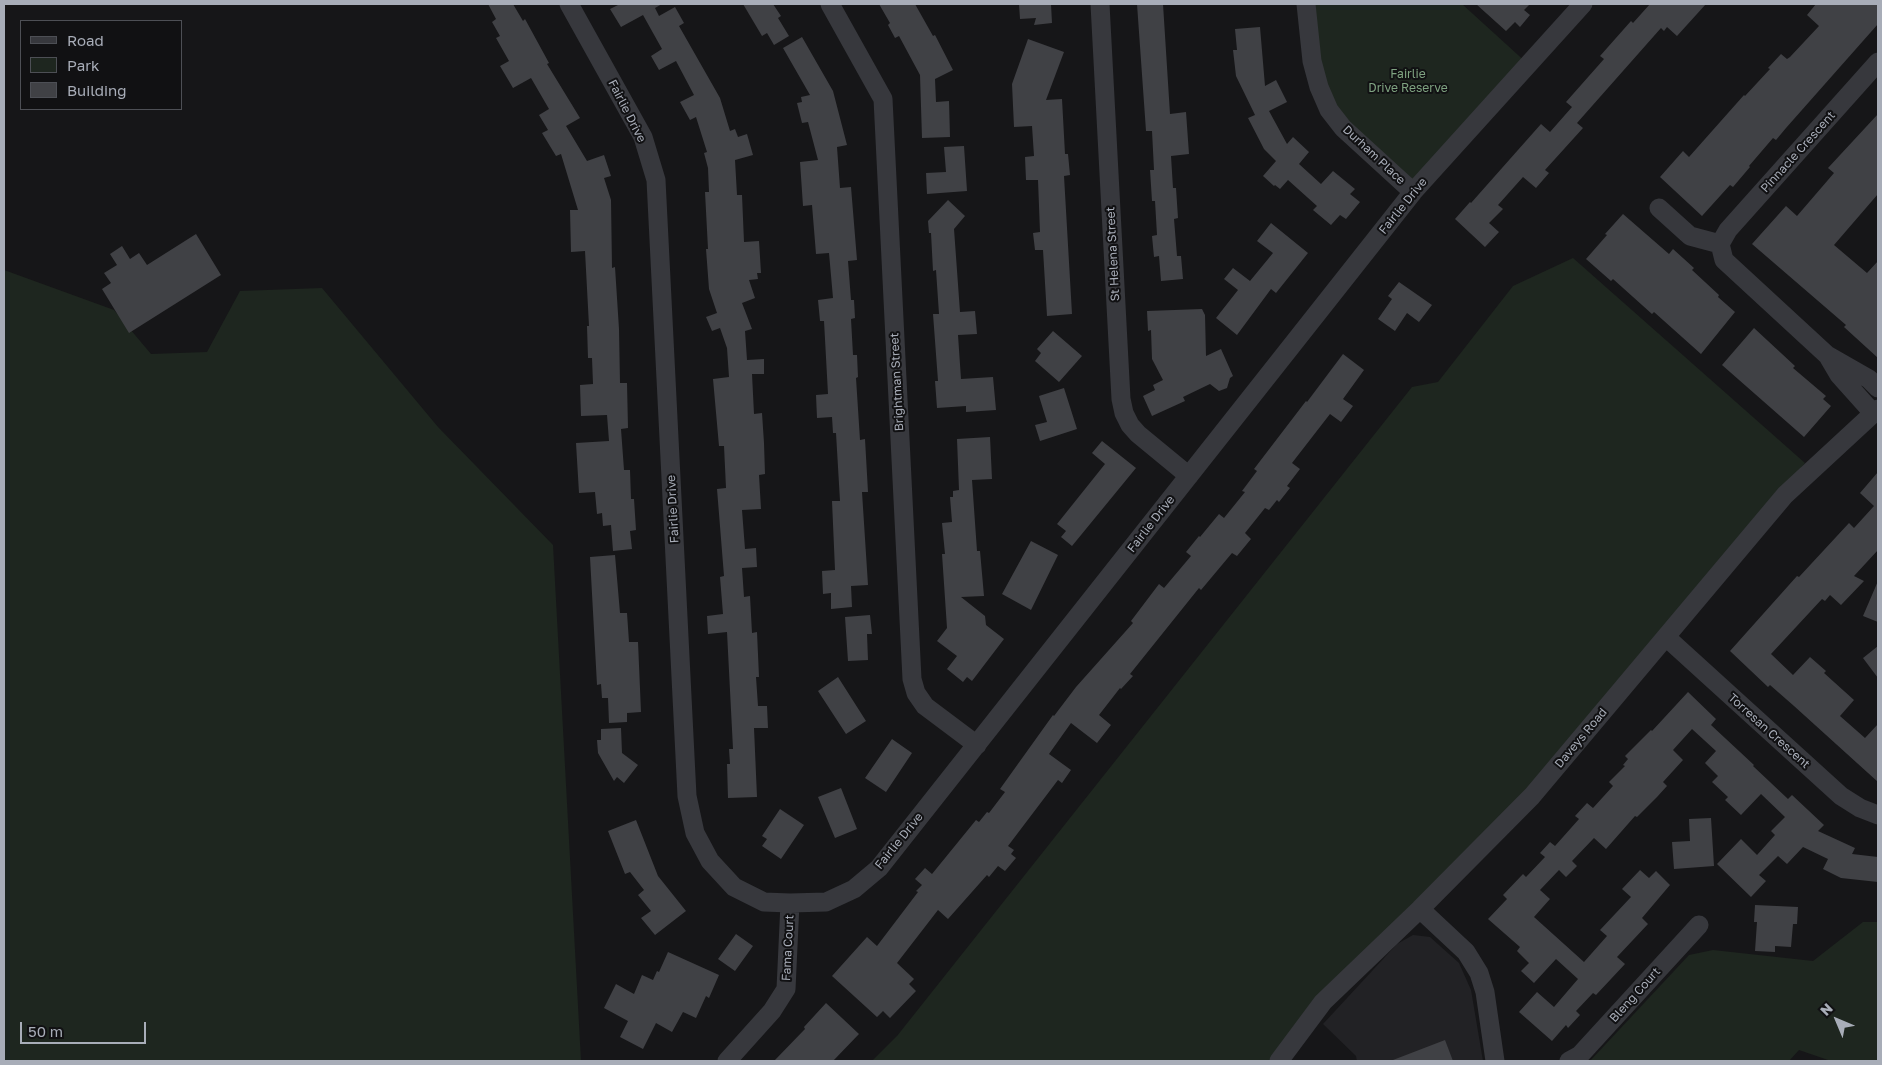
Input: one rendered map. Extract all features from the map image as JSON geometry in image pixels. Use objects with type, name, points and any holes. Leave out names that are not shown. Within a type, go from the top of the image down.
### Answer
[{"type":"street","name":"Fairlie Drive","points":[[569,4],[643,137],[656,180],[687,796],[695,833],[710,861],[734,887],[764,902],[790,903],[826,902],[854,889],[879,868],[1413,192],[1583,4]]},
{"type":"street","name":"Brightman Street","points":[[830,4],[883,99],[912,679],[916,693],[925,706],[977,745]]},
{"type":"street","name":"St Helena Street","points":[[1100,4],[1121,399],[1124,413],[1130,425],[1138,434],[1189,476]]},
{"type":"street","name":"Durham Place","points":[[1306,4],[1312,61],[1319,88],[1329,110],[1343,128],[1413,192]]},
{"type":"street","name":"Pinnacle Crescent","points":[[1720,244],[1728,230],[1878,62]]},
{"type":"street","points":[[1659,208],[1690,236],[1720,244],[1724,260],[1827,355],[1869,379],[1878,388]]},
{"type":"street","points":[[1827,355],[1840,375],[1876,411]]},
{"type":"street","name":"Daveys Road","points":[[1278,1061],[1323,1002],[1420,909],[1532,796],[1785,495],[1876,411]]},
{"type":"street","name":"Torresan Crescent","points":[[1666,637],[1841,796],[1860,808],[1878,815]]},
{"type":"street","name":"Fama Court","points":[[727,1061],[772,1012],[786,989],[790,903]]},
{"type":"street","points":[[1420,909],[1466,952],[1479,973],[1485,992],[1495,1061]]},
{"type":"street","name":"Bleng Court","points":[[1569,1061],[1580,1055],[1699,925]]},
{"type":"shaded area","points":[[1413,935],[1430,937],[1459,963],[1471,990],[1483,1061],[1357,1061],[1356,1056],[1323,1024],[1397,944]]},
{"type":"green space","name":"Fairlie Drive Reserve","points":[[1306,4],[1462,4],[1529,65],[1413,192],[1329,110]]},
{"type":"green space","points":[[1573,258],[1805,463],[1539,788],[1276,1061],[872,1061],[897,1036],[1412,387],[1438,382],[1513,286]]},
{"type":"green space","points":[[4,270],[114,310],[151,354],[207,352],[240,291],[322,288],[438,427],[553,545],[581,1061],[4,1061]]},
{"type":"green space","points":[[1863,922],[1878,922],[1878,1061],[1831,1061],[1799,1050],[1789,1061],[1590,1061],[1689,955],[1713,950],[1813,961]]},
{"type":"building","points":[[488,4],[513,4],[523,21],[525,19],[549,63],[547,64],[580,118],[566,126],[587,161],[604,155],[611,176],[604,178],[611,200],[612,268],[615,267],[620,383],[627,383],[628,428],[621,429],[624,470],[630,470],[631,499],[634,499],[636,530],[630,531],[632,549],[613,551],[611,525],[603,526],[602,513],[597,514],[595,492],[579,493],[576,443],[609,441],[607,415],[581,416],[580,385],[593,384],[592,358],[588,358],[587,326],[589,326],[585,251],[571,252],[570,210],[578,210],[561,154],[556,156],[542,133],[548,130],[539,115],[549,109],[531,78],[513,88],[500,66],[509,61],[496,38],[500,36],[492,22],[496,19]]},
{"type":"building","points":[[620,4],[662,4],[655,8],[659,16],[675,7],[684,23],[679,26],[720,98],[730,131],[735,129],[738,137],[747,134],[753,155],[735,160],[737,195],[742,195],[744,242],[759,241],[761,273],[757,273],[758,279],[749,280],[755,298],[742,303],[752,329],[745,331],[747,360],[764,359],[764,374],[752,374],[754,414],[762,413],[764,443],[765,474],[759,475],[761,509],[742,510],[745,549],[756,548],[757,567],[742,568],[744,597],[750,596],[752,633],[757,632],[759,677],[756,677],[758,706],[767,706],[768,728],[754,728],[757,797],[728,798],[727,764],[730,764],[729,749],[733,749],[727,632],[708,634],[707,616],[723,614],[720,577],[724,576],[717,489],[726,488],[724,446],[719,446],[713,379],[729,377],[727,348],[720,328],[712,331],[706,317],[717,313],[709,289],[706,249],[708,249],[705,192],[709,192],[708,168],[704,153],[707,152],[696,117],[690,120],[680,102],[694,95],[676,61],[659,70],[651,56],[662,49],[643,15],[621,27],[610,9]]},
{"type":"building","points":[[743,4],[773,4],[781,16],[778,18],[789,36],[774,45],[767,33],[762,36]]},
{"type":"building","points":[[879,4],[915,4],[933,36],[935,35],[953,70],[935,79],[936,102],[949,101],[950,137],[922,138],[920,75],[899,36],[895,38],[888,25],[890,23]]},
{"type":"building","points":[[1019,4],[1051,4],[1052,23],[1034,25],[1036,18],[1020,19]]},
{"type":"building","points":[[1137,4],[1163,4],[1170,114],[1186,112],[1189,154],[1171,156],[1173,188],[1176,188],[1178,218],[1174,219],[1177,256],[1181,256],[1183,279],[1161,281],[1159,256],[1154,257],[1152,236],[1157,235],[1155,201],[1152,201],[1150,170],[1154,170],[1152,131],[1146,131]]},
{"type":"building","points":[[1476,4],[1530,4],[1524,10],[1530,15],[1520,27],[1515,22],[1506,31]]},
{"type":"building","points":[[1650,4],[1706,4],[1677,36],[1667,27],[1664,31],[1661,28],[1577,123],[1583,128],[1545,170],[1549,173],[1536,188],[1523,177],[1498,205],[1503,209],[1489,223],[1499,232],[1485,247],[1455,219],[1541,124],[1550,132],[1572,107],[1566,102],[1604,59],[1600,56],[1631,21],[1633,23]]},
{"type":"building","points":[[1816,4],[1878,4],[1878,24],[1776,140],[1773,138],[1733,187],[1730,185],[1702,216],[1660,177],[1683,151],[1689,157],[1744,95],[1770,69],[1768,68],[1781,54],[1787,59],[1790,57],[1819,26],[1807,15]]},
{"type":"building","points":[[1260,27],[1265,86],[1276,80],[1287,102],[1269,111],[1287,144],[1293,137],[1309,152],[1299,164],[1321,184],[1333,171],[1355,189],[1350,194],[1360,202],[1346,219],[1340,215],[1331,225],[1313,210],[1317,206],[1288,180],[1280,189],[1263,176],[1276,161],[1264,149],[1248,118],[1255,115],[1236,76],[1233,50],[1237,50],[1235,29]]},
{"type":"building","points":[[802,37],[833,91],[847,145],[837,147],[840,188],[851,187],[857,260],[848,261],[851,300],[854,300],[855,318],[851,319],[853,355],[857,355],[858,377],[856,378],[860,440],[865,439],[868,492],[862,492],[868,585],[851,586],[852,607],[831,609],[831,593],[823,594],[822,571],[835,570],[832,501],[840,501],[836,433],[833,433],[832,417],[817,418],[816,395],[828,394],[824,321],[820,321],[818,300],[833,298],[829,253],[816,254],[812,205],[803,206],[800,162],[818,160],[808,122],[802,123],[797,103],[802,102],[801,97],[810,95],[783,48]]},
{"type":"building","points":[[1028,39],[1064,52],[1046,100],[1062,99],[1065,154],[1068,154],[1070,175],[1064,176],[1072,314],[1047,316],[1043,250],[1035,250],[1033,233],[1040,232],[1038,180],[1026,180],[1025,157],[1034,156],[1032,126],[1014,127],[1012,84]]},
{"type":"building","points":[[1878,114],[1878,194],[1834,245],[1867,273],[1878,261],[1878,358],[1844,327],[1846,325],[1752,244],[1786,206],[1797,216],[1834,173],[1828,168]]},
{"type":"building","points":[[964,146],[967,191],[927,194],[926,173],[946,172],[944,147]]},
{"type":"building","points":[[948,200],[965,216],[954,229],[960,312],[975,311],[977,334],[958,335],[961,379],[993,377],[996,410],[966,412],[966,406],[937,408],[935,381],[938,381],[933,314],[939,314],[936,270],[933,271],[931,233],[929,233],[928,221]]},
{"type":"building","points":[[1623,214],[1669,254],[1673,249],[1694,268],[1692,270],[1735,312],[1701,354],[1654,312],[1652,314],[1613,279],[1611,281],[1586,259]]},
{"type":"building","points":[[1271,223],[1308,253],[1276,293],[1271,289],[1237,335],[1216,318],[1238,290],[1224,279],[1233,268],[1250,281],[1273,253],[1257,241]]},
{"type":"building","points":[[196,234],[221,275],[129,333],[102,289],[111,283],[104,273],[117,265],[110,254],[122,246],[130,259],[139,253],[147,265]]},
{"type":"building","points":[[1399,282],[1432,305],[1419,322],[1407,313],[1395,331],[1378,319],[1392,299],[1388,296]]},
{"type":"building","points":[[1202,309],[1205,315],[1206,356],[1221,349],[1233,376],[1230,378],[1227,388],[1219,391],[1210,384],[1183,397],[1185,401],[1152,416],[1143,396],[1155,390],[1153,385],[1163,380],[1152,359],[1151,330],[1148,331],[1147,311]]},
{"type":"building","points":[[1754,328],[1795,366],[1793,368],[1826,396],[1823,399],[1831,406],[1804,437],[1722,365]]},
{"type":"building","points":[[1053,331],[1082,356],[1059,382],[1035,361],[1041,353],[1037,349]]},
{"type":"building","points":[[1343,354],[1364,370],[1343,399],[1353,406],[1341,422],[1330,414],[1292,463],[1300,469],[1287,486],[1290,488],[1279,502],[1277,500],[1269,510],[1265,508],[1245,533],[1251,539],[1237,556],[1232,553],[1201,590],[1199,588],[1130,674],[1133,676],[1120,688],[1099,715],[1111,725],[1097,743],[1071,723],[1049,754],[1071,770],[1062,783],[1058,780],[1008,846],[1014,850],[1011,854],[1016,858],[1005,871],[998,866],[989,877],[987,875],[948,919],[938,910],[897,963],[914,979],[909,984],[916,991],[890,1018],[883,1011],[877,1017],[832,976],[867,937],[877,946],[922,885],[915,879],[925,868],[932,874],[976,820],[979,822],[987,812],[989,813],[1005,792],[1000,789],[1053,715],[1133,623],[1131,621],[1159,584],[1164,588],[1191,556],[1186,552],[1199,536],[1219,514],[1224,518],[1245,492],[1242,491],[1257,471],[1254,469]]},
{"type":"building","points":[[1064,388],[1077,429],[1040,441],[1035,425],[1047,422],[1039,396]]},
{"type":"building","points":[[990,437],[992,479],[972,480],[977,551],[980,551],[984,596],[961,597],[985,616],[986,625],[1004,639],[972,681],[967,677],[963,682],[947,669],[957,656],[937,641],[947,628],[942,554],[945,554],[942,523],[952,522],[950,497],[953,497],[953,491],[959,490],[957,439]]},
{"type":"building","points":[[1102,441],[1136,468],[1072,546],[1061,537],[1066,531],[1057,524],[1105,464],[1092,453]]},
{"type":"building","points":[[1878,472],[1878,550],[1854,576],[1864,581],[1841,605],[1830,595],[1825,601],[1822,599],[1771,654],[1793,675],[1810,657],[1826,671],[1824,673],[1854,700],[1840,716],[1865,738],[1878,724],[1878,782],[1770,685],[1768,687],[1730,651],[1797,576],[1799,577],[1849,523],[1854,528],[1874,506],[1860,493]]},
{"type":"building","points":[[1031,541],[1058,555],[1031,610],[1002,594]]},
{"type":"building","points":[[615,555],[620,613],[627,613],[629,642],[638,642],[641,712],[627,713],[627,722],[609,723],[608,698],[602,698],[601,684],[597,685],[590,557]]},
{"type":"building","points":[[1878,581],[1878,622],[1863,616]]},
{"type":"building","points":[[870,615],[872,634],[867,634],[868,660],[848,661],[845,617]]},
{"type":"building","points":[[1878,646],[1878,678],[1863,658]]},
{"type":"building","points":[[838,677],[866,721],[846,734],[818,691]]},
{"type":"building","points":[[1688,692],[1716,719],[1711,725],[1788,799],[1792,795],[1824,825],[1818,831],[1855,848],[1852,854],[1878,857],[1878,882],[1841,878],[1823,869],[1828,859],[1803,847],[1787,864],[1778,856],[1759,875],[1766,881],[1751,897],[1717,864],[1741,839],[1757,855],[1775,835],[1771,831],[1785,817],[1761,794],[1741,815],[1725,800],[1728,797],[1712,782],[1718,776],[1705,763],[1716,751],[1692,729],[1673,750],[1683,760],[1663,782],[1667,786],[1657,797],[1637,817],[1635,816],[1606,849],[1594,838],[1572,861],[1577,866],[1566,877],[1559,870],[1540,890],[1550,899],[1534,917],[1584,962],[1607,936],[1600,930],[1631,897],[1622,889],[1640,870],[1649,878],[1656,871],[1670,885],[1642,918],[1648,924],[1617,957],[1625,964],[1596,995],[1593,993],[1576,1011],[1580,1015],[1568,1028],[1566,1025],[1552,1041],[1519,1012],[1537,992],[1554,1007],[1578,979],[1556,959],[1534,983],[1521,971],[1529,963],[1517,951],[1520,947],[1488,919],[1507,899],[1503,895],[1523,874],[1526,877],[1545,857],[1540,853],[1550,842],[1555,846],[1579,819],[1575,816],[1587,803],[1593,808],[1613,786],[1609,782],[1625,766],[1623,765],[1628,759],[1625,756],[1652,731]]},
{"type":"building","points":[[621,728],[622,753],[638,765],[624,783],[617,777],[614,781],[598,753],[597,740],[601,740],[601,729]]},
{"type":"building","points":[[892,739],[912,753],[886,792],[865,778]]},
{"type":"building","points":[[841,788],[857,829],[835,838],[818,797]]},
{"type":"building","points":[[780,809],[804,825],[781,859],[762,846],[767,839],[762,836]]},
{"type":"building","points":[[1711,818],[1714,866],[1674,869],[1672,842],[1690,841],[1689,819]]},
{"type":"building","points":[[636,820],[658,876],[686,911],[655,935],[641,918],[651,911],[638,895],[644,890],[630,872],[625,874],[608,831]]},
{"type":"building","points":[[1755,905],[1798,907],[1797,924],[1793,924],[1791,947],[1775,946],[1775,952],[1755,951],[1757,922],[1754,922]]},
{"type":"building","points":[[736,934],[753,946],[735,971],[718,959]]},
{"type":"building","points":[[668,952],[719,975],[709,998],[706,996],[696,1018],[683,1012],[672,1032],[656,1023],[643,1049],[620,1037],[628,1021],[604,1008],[616,984],[634,994],[642,975],[653,980],[657,971],[659,972]]},
{"type":"building","points":[[826,1003],[859,1034],[833,1061],[774,1061],[805,1029],[804,1027]]},
{"type":"building","points":[[1445,1040],[1453,1061],[1393,1061],[1393,1060]]}]
